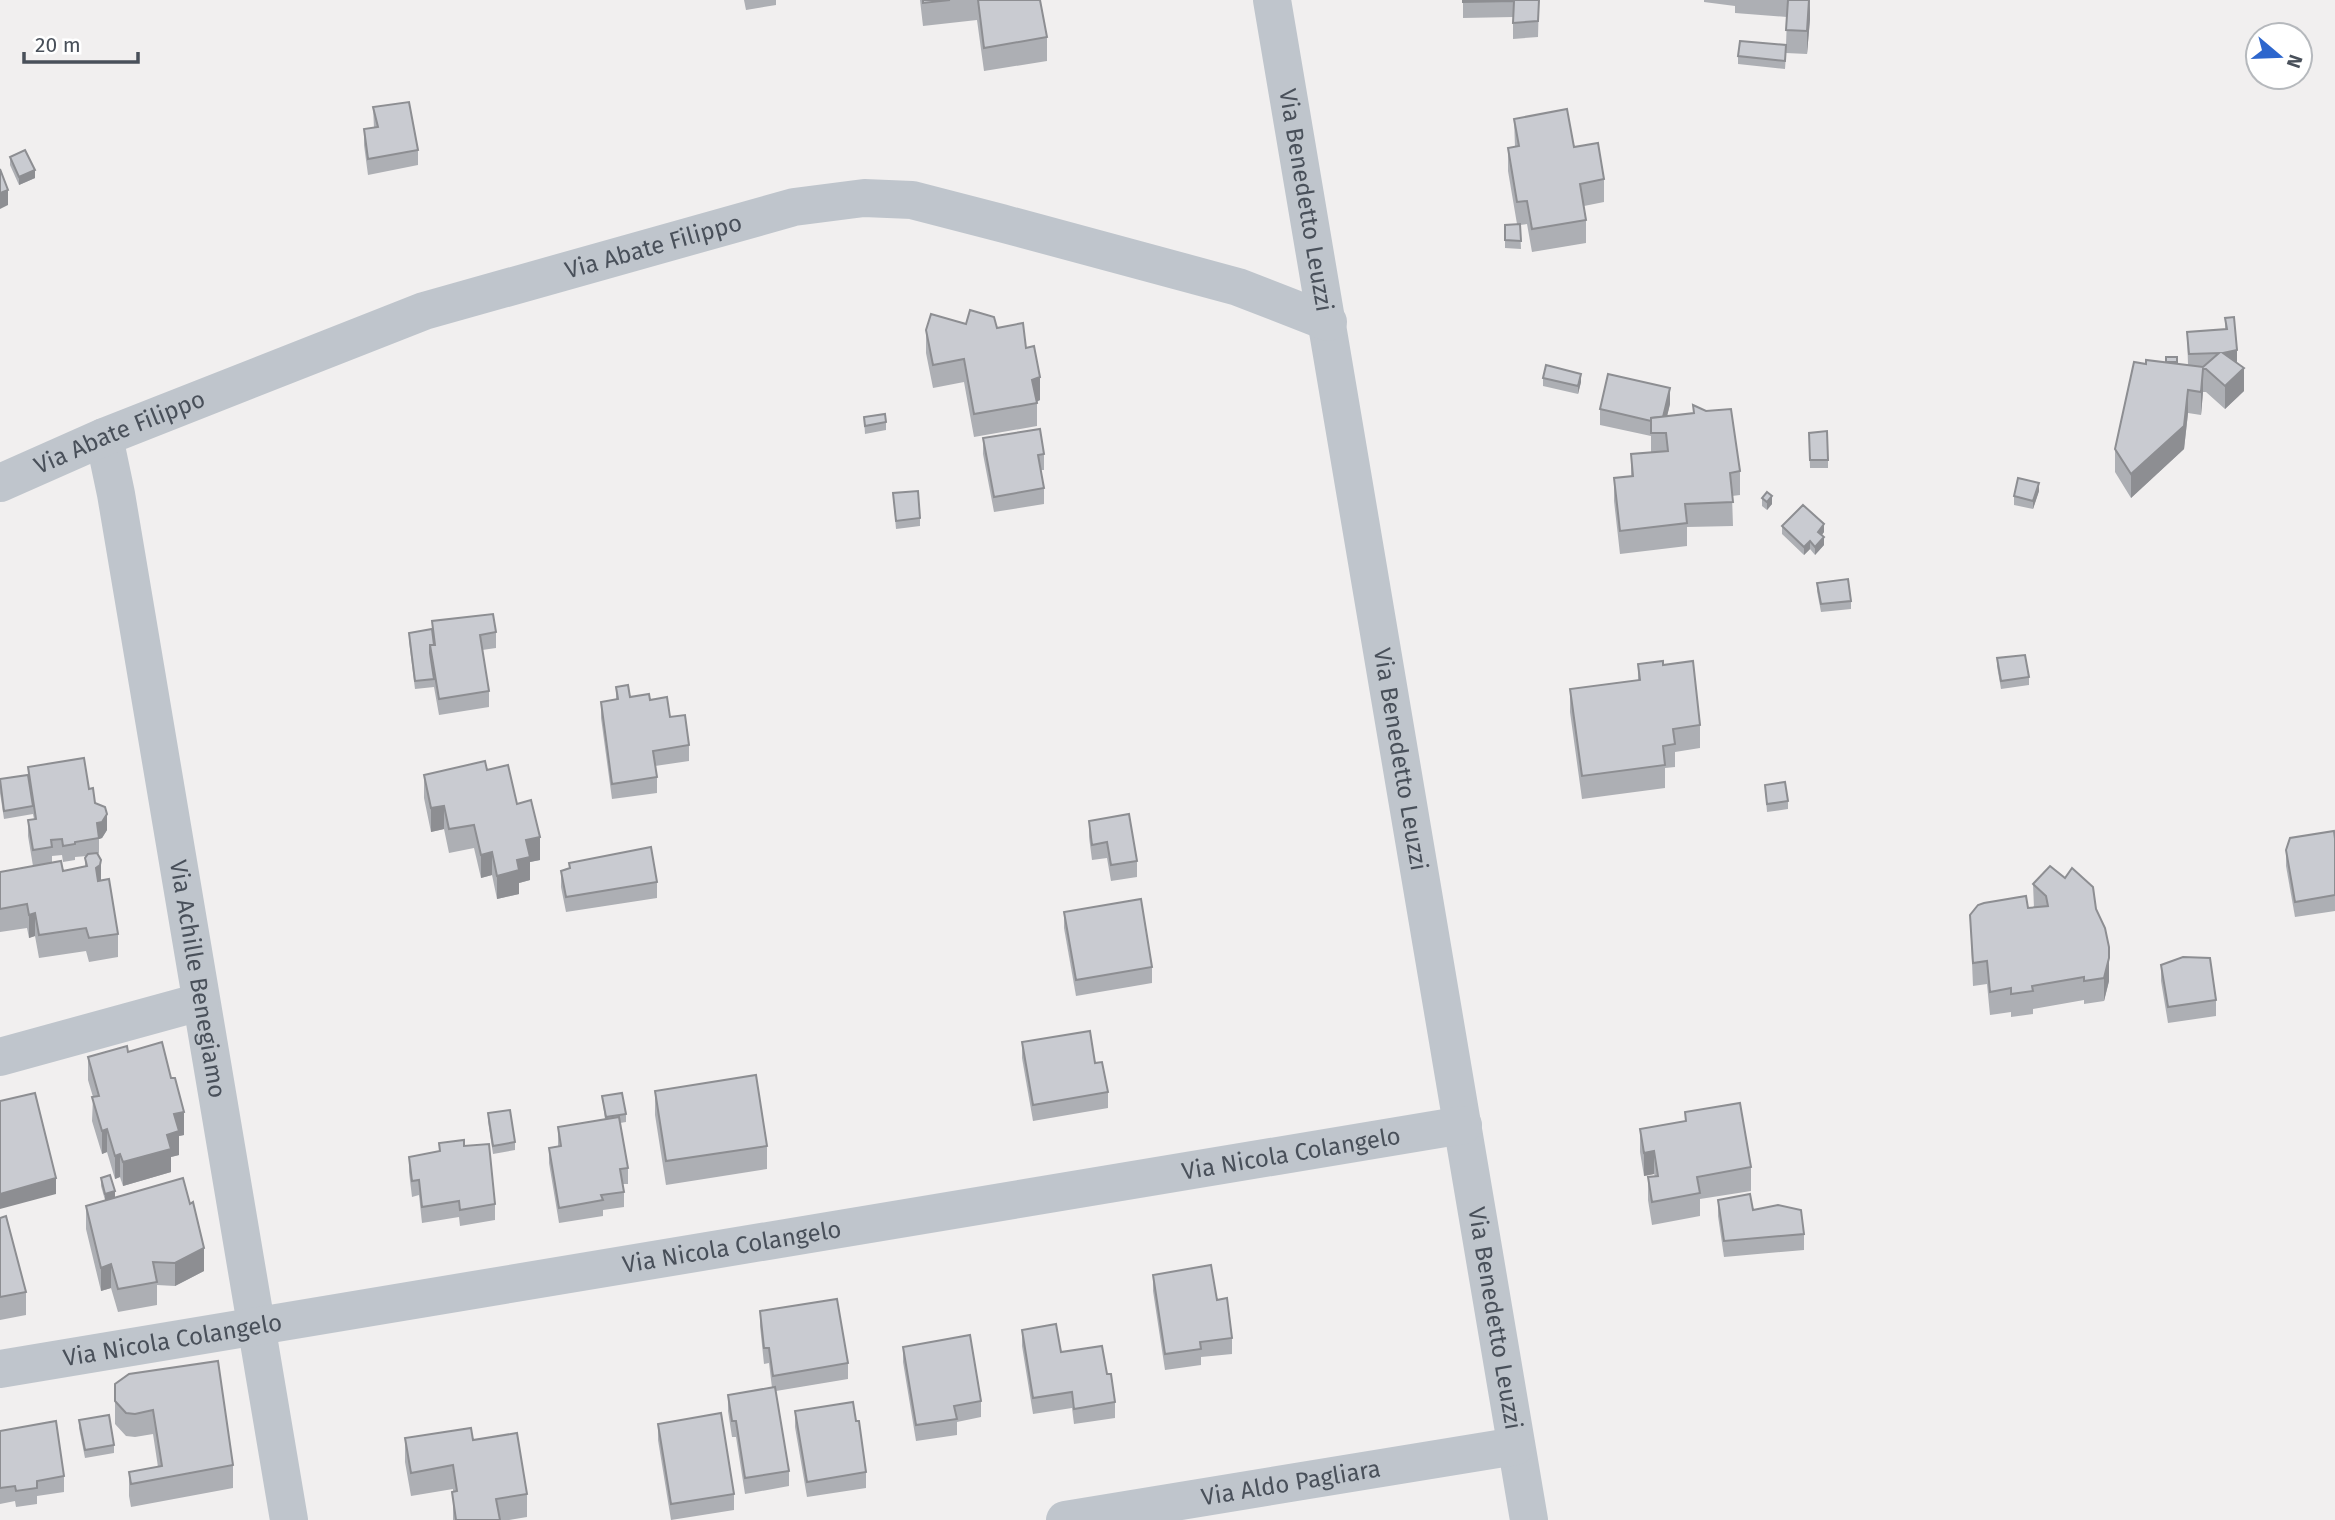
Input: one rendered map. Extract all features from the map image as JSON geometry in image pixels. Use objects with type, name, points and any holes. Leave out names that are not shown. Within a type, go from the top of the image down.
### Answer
[{"type":"street","name":"Via Benedetto Leuzzi","points":[[1272,0],[1529,1520]]},
{"type":"street","name":"Via Abate Filippo","points":[[0,483],[104,437],[424,311],[794,207],[864,198],[912,200],[1001,223],[1238,287],[1328,322]]},
{"type":"street","name":"Via Achille Benegiamo","points":[[104,437],[116,494],[289,1520]]},
{"type":"street","points":[[0,1057],[200,1002]]},
{"type":"street","name":"Via Nicola Colangelo","points":[[0,1369],[1463,1125]]},
{"type":"street","name":"Via Aldo Pagliara","points":[[1065,1520],[1516,1446]]},
{"type":"building","points":[[923,0],[950,0],[923,3]]},
{"type":"building","points":[[978,0],[1040,0],[1047,37],[984,48]]},
{"type":"building","points":[[1463,0],[1539,0],[1538,21],[1513,23],[1514,1]]},
{"type":"building","points":[[1788,0],[1809,0],[1807,31],[1786,30]]},
{"type":"building","points":[[1740,41],[1786,45],[1785,61],[1738,56]]},
{"type":"building","points":[[409,102],[418,150],[368,159],[364,129],[378,127],[373,107]]},
{"type":"building","points":[[1567,109],[1574,147],[1598,143],[1604,179],[1580,184],[1586,220],[1532,229],[1527,201],[1517,202],[1508,148],[1519,146],[1514,119]]},
{"type":"building","points":[[25,150],[35,170],[19,177],[10,157]]},
{"type":"building","points":[[0,169],[8,190],[0,193]]},
{"type":"building","points":[[1520,224],[1521,241],[1505,240],[1505,225]]},
{"type":"building","points":[[970,310],[994,317],[997,328],[1023,323],[1026,348],[1034,346],[1040,377],[1032,380],[1037,403],[974,414],[964,359],[933,365],[926,330],[931,314],[966,324]]},
{"type":"building","points":[[2234,317],[2237,350],[2223,353],[2244,368],[2225,386],[2203,369],[2201,392],[2188,390],[2184,426],[2131,474],[2115,449],[2134,362],[2146,364],[2146,360],[2203,367],[2219,353],[2189,354],[2187,332],[2227,329],[2225,318]]},
{"type":"building","points":[[2166,357],[2177,357],[2177,362],[2166,362]]},
{"type":"building","points":[[1546,365],[1581,374],[1578,386],[1543,378]]},
{"type":"building","points":[[1608,374],[1670,388],[1663,417],[1651,418],[1651,421],[1600,409]]},
{"type":"building","points":[[1693,405],[1706,411],[1731,409],[1740,471],[1730,473],[1733,502],[1685,504],[1687,523],[1620,531],[1614,478],[1633,476],[1631,454],[1668,451],[1666,433],[1651,433],[1651,418],[1694,413]]},
{"type":"building","points":[[885,414],[886,422],[865,426],[864,417]]},
{"type":"building","points":[[1040,429],[1044,454],[1038,455],[1044,488],[994,497],[983,438]]},
{"type":"building","points":[[1827,431],[1828,460],[1810,460],[1809,433]]},
{"type":"building","points":[[2018,478],[2039,483],[2033,501],[2014,496]]},
{"type":"building","points":[[918,491],[920,518],[896,521],[893,493]]},
{"type":"building","points":[[1767,492],[1772,496],[1767,502],[1762,498]]},
{"type":"building","points":[[1803,505],[1824,524],[1818,532],[1824,537],[1815,547],[1810,541],[1804,547],[1782,526]]},
{"type":"building","points":[[1848,579],[1851,601],[1821,604],[1817,583]]},
{"type":"building","points":[[493,614],[496,632],[480,635],[489,691],[439,699],[430,645],[435,645],[432,621]]},
{"type":"building","points":[[432,629],[434,645],[430,645],[430,653],[434,679],[415,681],[409,633]]},
{"type":"building","points":[[2025,655],[2029,677],[2001,681],[1997,658]]},
{"type":"building","points":[[1663,661],[1663,665],[1693,661],[1700,725],[1673,729],[1675,744],[1663,746],[1665,765],[1582,776],[1570,689],[1640,680],[1638,664]]},
{"type":"building","points":[[628,685],[630,697],[649,694],[650,700],[667,697],[670,717],[685,715],[689,745],[653,751],[657,777],[612,784],[601,702],[618,699],[616,687]]},
{"type":"building","points":[[84,758],[89,789],[93,788],[95,803],[105,807],[107,814],[102,822],[97,823],[99,838],[63,846],[62,839],[51,840],[52,847],[33,850],[28,820],[36,819],[28,767]]},
{"type":"building","points":[[485,761],[487,770],[508,765],[517,804],[531,800],[540,837],[526,840],[530,857],[517,860],[519,870],[497,876],[492,852],[481,855],[474,825],[449,829],[444,806],[431,808],[424,775]]},
{"type":"building","points":[[28,775],[33,806],[4,811],[0,779]]},
{"type":"building","points":[[1785,782],[1788,801],[1767,804],[1765,785]]},
{"type":"building","points":[[1129,814],[1137,861],[1111,865],[1107,842],[1092,845],[1089,821]]},
{"type":"building","points":[[2334,831],[2335,895],[2295,902],[2286,850],[2290,838]]},
{"type":"building","points":[[651,847],[657,882],[566,897],[561,871],[570,868],[569,863]]},
{"type":"building","points":[[97,853],[101,860],[96,868],[98,881],[109,879],[118,934],[89,938],[86,928],[39,935],[35,913],[29,915],[27,904],[0,909],[0,872],[61,861],[63,871],[87,866],[85,858],[88,854]]},
{"type":"building","points":[[2050,866],[2065,878],[2072,868],[2093,887],[2096,909],[2105,928],[2109,947],[2104,978],[2084,981],[2084,977],[2032,986],[2033,991],[2011,994],[2011,988],[1990,992],[1987,961],[1973,963],[1970,915],[1978,905],[2026,896],[2028,908],[2048,906],[2046,896],[2033,884]]},
{"type":"building","points":[[1141,899],[1152,967],[1076,980],[1064,912]]},
{"type":"building","points":[[2183,957],[2210,958],[2216,1000],[2168,1007],[2161,965]]},
{"type":"building","points":[[1090,1031],[1095,1063],[1102,1062],[1108,1092],[1033,1105],[1022,1042]]},
{"type":"building","points":[[162,1042],[171,1078],[175,1078],[184,1112],[174,1114],[179,1131],[167,1135],[171,1149],[123,1162],[120,1154],[115,1156],[107,1129],[102,1131],[92,1097],[99,1096],[88,1057],[127,1046],[128,1052]]},
{"type":"building","points":[[756,1075],[767,1146],[666,1161],[655,1091]]},
{"type":"building","points":[[35,1093],[56,1178],[0,1194],[0,1101]]},
{"type":"building","points":[[622,1093],[626,1114],[606,1117],[602,1096]]},
{"type":"building","points":[[1740,1103],[1751,1167],[1697,1177],[1700,1193],[1652,1202],[1648,1177],[1658,1176],[1654,1151],[1644,1153],[1640,1129],[1686,1121],[1685,1112]]},
{"type":"building","points":[[510,1110],[515,1142],[493,1146],[488,1113]]},
{"type":"building","points":[[619,1117],[628,1168],[620,1169],[624,1192],[601,1195],[603,1200],[559,1208],[549,1148],[561,1146],[558,1127]]},
{"type":"building","points":[[464,1140],[464,1146],[489,1144],[495,1204],[460,1210],[459,1201],[422,1207],[419,1180],[412,1181],[409,1157],[440,1151],[439,1143]]},
{"type":"building","points":[[110,1175],[115,1191],[105,1194],[101,1178]]},
{"type":"building","points":[[183,1178],[190,1204],[193,1202],[204,1248],[175,1263],[153,1262],[157,1282],[118,1289],[111,1264],[101,1268],[86,1206]]},
{"type":"building","points":[[1750,1194],[1753,1210],[1778,1205],[1801,1210],[1804,1234],[1724,1241],[1718,1200]]},
{"type":"building","points":[[6,1216],[26,1292],[0,1297],[0,1218]]},
{"type":"building","points":[[1211,1265],[1217,1300],[1227,1298],[1232,1338],[1200,1342],[1201,1349],[1165,1354],[1153,1275]]},
{"type":"building","points":[[837,1299],[848,1363],[773,1376],[769,1348],[764,1348],[760,1311]]},
{"type":"building","points":[[1056,1324],[1061,1352],[1102,1346],[1107,1374],[1111,1374],[1115,1402],[1074,1409],[1072,1392],[1033,1398],[1022,1330]]},
{"type":"building","points":[[970,1335],[981,1401],[954,1406],[957,1419],[916,1425],[903,1347]]},
{"type":"building","points":[[218,1361],[233,1465],[131,1484],[129,1472],[162,1466],[153,1410],[126,1413],[115,1401],[115,1384],[129,1374]]},
{"type":"building","points":[[775,1387],[789,1471],[745,1478],[736,1421],[732,1421],[728,1395]]},
{"type":"building","points":[[853,1402],[856,1421],[859,1421],[866,1472],[807,1482],[795,1411]]},
{"type":"building","points":[[721,1413],[734,1494],[671,1504],[658,1424]]},
{"type":"building","points":[[109,1415],[114,1445],[85,1450],[79,1420]]},
{"type":"building","points":[[56,1421],[64,1476],[37,1481],[37,1488],[16,1491],[15,1486],[0,1488],[0,1431]]},
{"type":"building","points":[[471,1428],[473,1440],[517,1433],[527,1494],[496,1499],[500,1520],[456,1520],[452,1492],[457,1491],[453,1465],[411,1473],[405,1438]]}]
